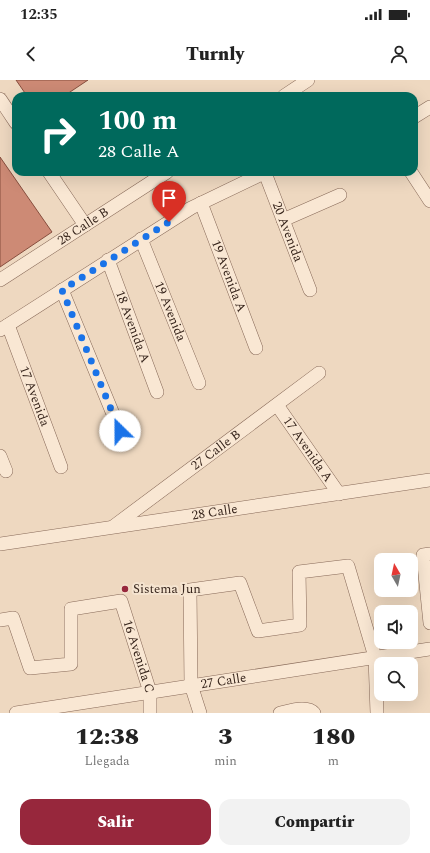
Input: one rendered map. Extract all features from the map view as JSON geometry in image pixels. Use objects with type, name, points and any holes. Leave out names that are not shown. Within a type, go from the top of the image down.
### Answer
[{"type":"street","points":[[290,92],[308,80]]},
{"type":"street","points":[[0,99],[12,117]]},
{"type":"street","points":[[418,114],[430,107]]},
{"type":"street","points":[[52,176],[85,225]]},
{"type":"street","name":"28 Calle B","points":[[0,280],[161,176]]},
{"type":"street","points":[[4,328],[142,239],[201,204],[257,176]]},
{"type":"street","name":"20 Avenida","points":[[266,176],[310,290]]},
{"type":"street","points":[[414,176],[430,201]]},
{"type":"street","points":[[283,220],[340,196]]},
{"type":"street","name":"19 Avenida A","points":[[201,204],[256,348]]},
{"type":"street","name":"19 Avenida","points":[[142,239],[199,383]]},
{"type":"street","name":"18 Avenida A","points":[[108,260],[157,392]]},
{"type":"street","points":[[62,290],[120,431]]},
{"type":"street","name":"17 Avenida","points":[[4,328],[61,467]]},
{"type":"street","name":"27 Calle B","points":[[112,527],[319,373]]},
{"type":"street","name":"17 Avenida A","points":[[276,405],[339,494]]},
{"type":"street","points":[[0,456],[6,470]]},
{"type":"street","name":"28 Calle","points":[[0,544],[430,480]]},
{"type":"street","points":[[427,554],[430,623]]},
{"type":"street","points":[[200,713],[191,685],[190,590],[240,583],[258,631],[300,625],[299,572],[348,566],[375,657]]},
{"type":"street","name":"16 Avenida C","points":[[6,619],[30,668],[71,664],[71,609],[121,601],[150,692],[150,713]]},
{"type":"street","name":"27 Calle","points":[[375,657],[430,649]]},
{"type":"street","name":"27 Calle","points":[[16,713],[374,657]]},
{"type":"street","points":[[376,701],[376,713]]},
{"type":"street","points":[[280,713],[306,709],[314,712]]},
{"type":"building","points":[[16,80],[88,80],[70,92],[24,92]]},
{"type":"building","points":[[0,157],[52,232],[0,267]]},
{"type":"place","name":"Sistema Jun","points":[[125,589]]},
{"type":"route","points":[[120,431],[62,290],[169,222]]}]
